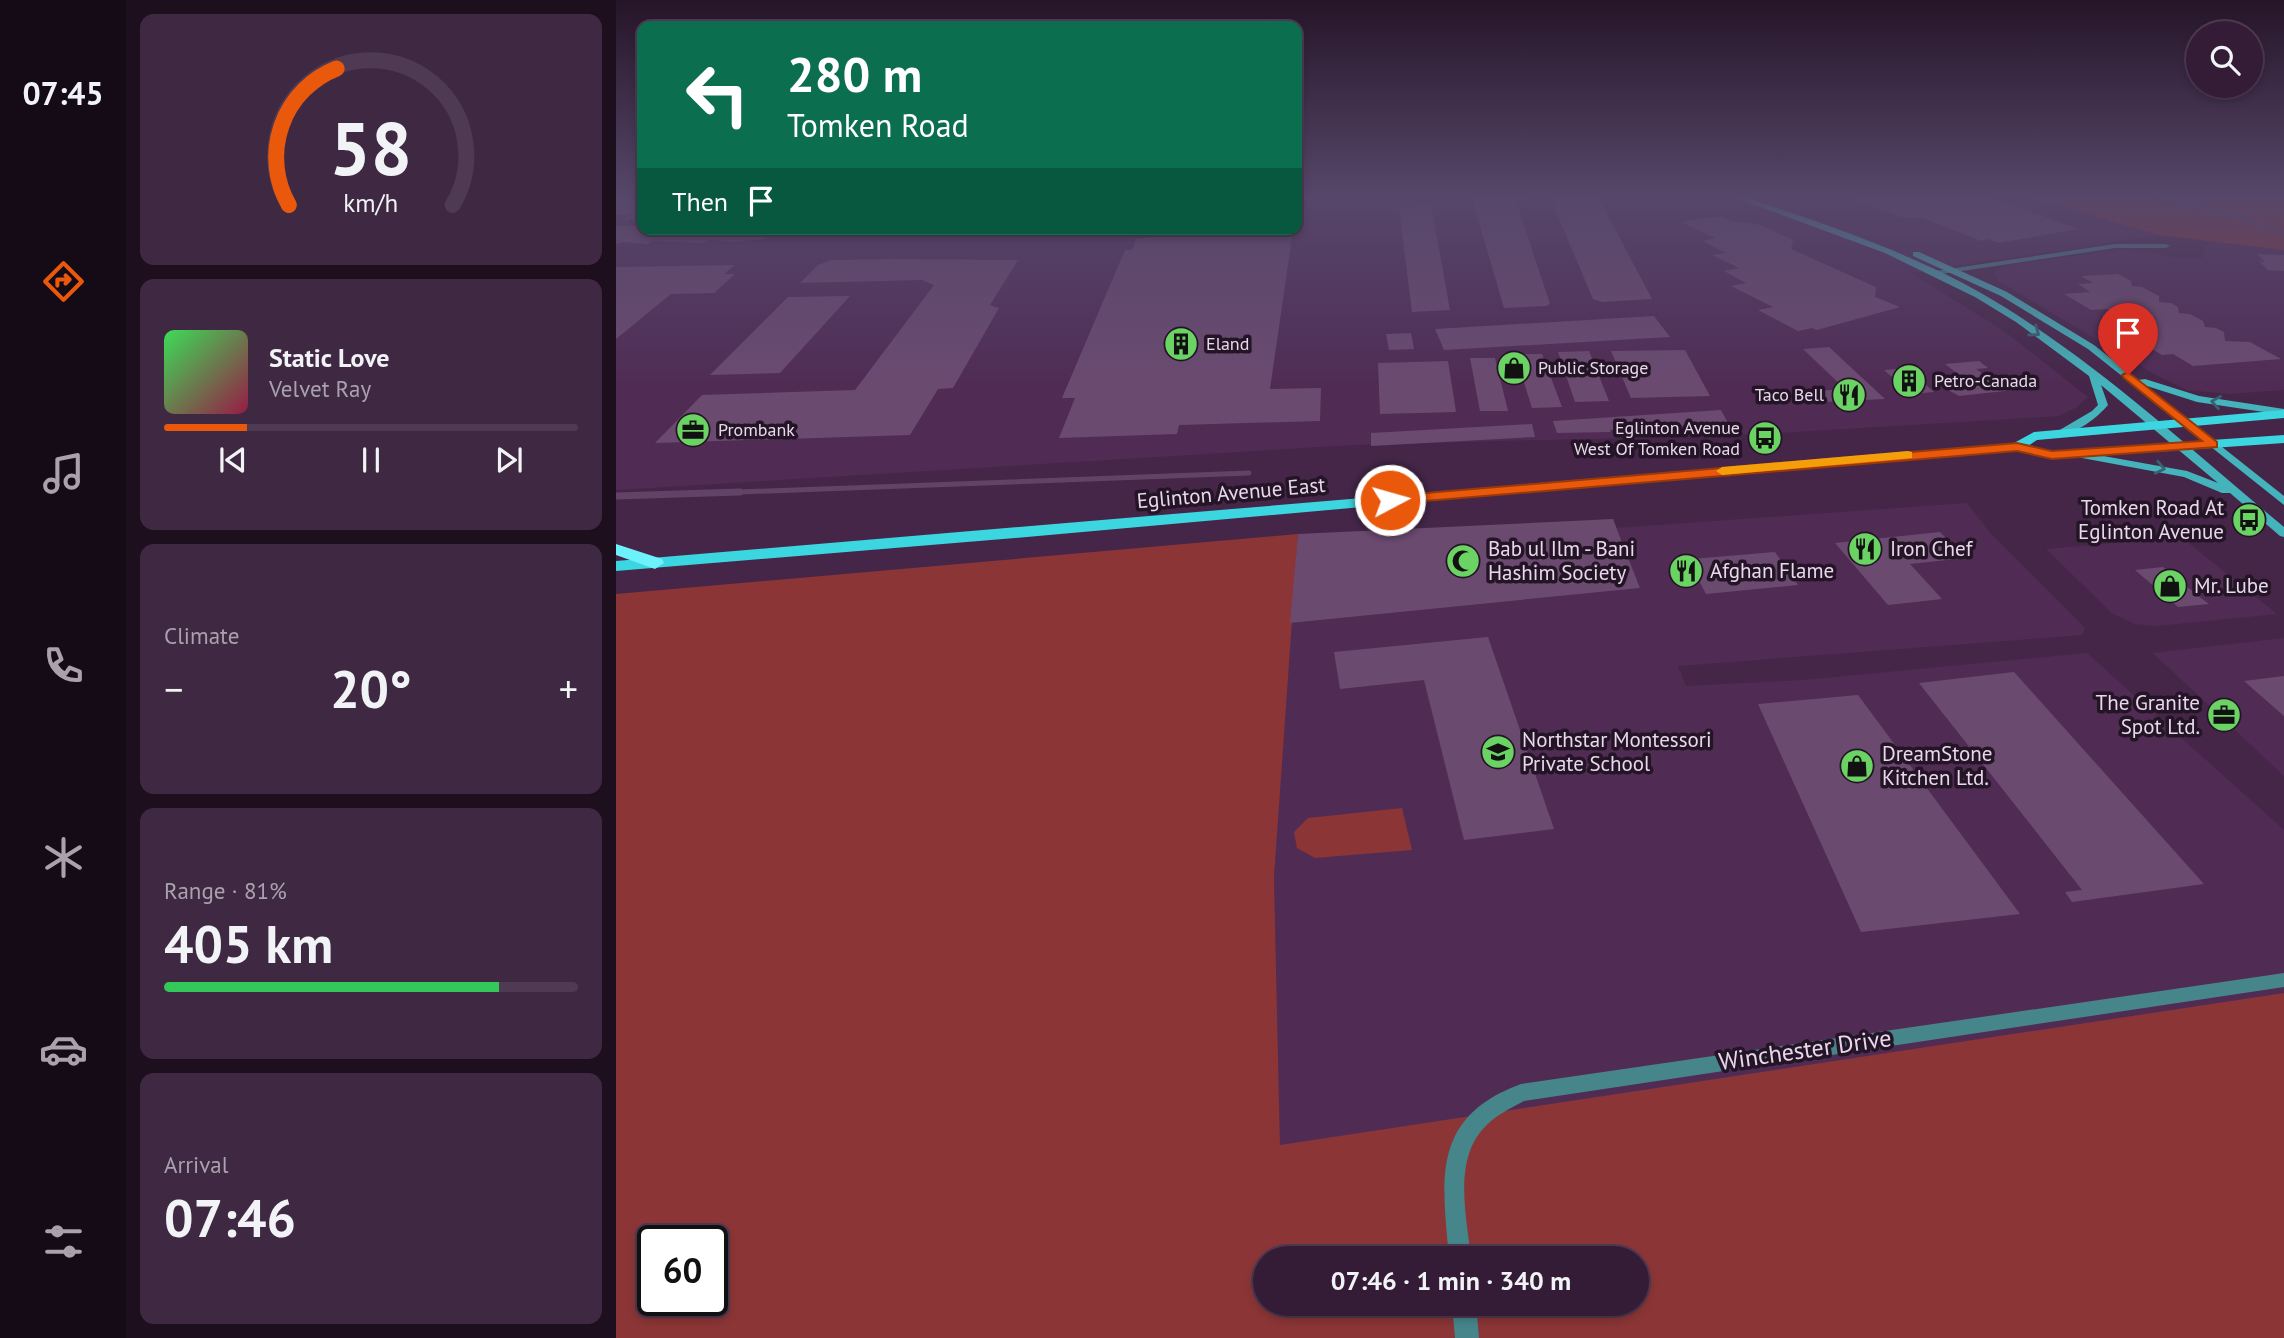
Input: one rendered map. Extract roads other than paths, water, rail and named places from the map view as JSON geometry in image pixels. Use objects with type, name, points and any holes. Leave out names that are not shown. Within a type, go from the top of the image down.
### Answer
[{"type":"highway","points":[[616,549],[655,563]]},
{"type":"main road","points":[[1899,257],[1935,273],[2015,318],[2159,425],[2239,497],[2284,533]]},
{"type":"main road","points":[[1924,257],[1956,270],[2057,324],[2128,375],[2284,502]]},
{"type":"main road","points":[[2062,433],[2096,413],[2103,405],[2090,373]]},
{"type":"main road","points":[[2128,375],[2197,399],[2284,413]]},
{"type":"main road","name":"Eglinton Avenue East","points":[[2017,447],[2034,436],[2284,413]]},
{"type":"main road","name":"Eglinton Avenue East","points":[[616,566],[2017,447],[2052,455],[2284,439]]},
{"type":"main road","points":[[2068,453],[2187,474],[2239,497]]},
{"type":"street","points":[[1935,273],[2039,257]]},
{"type":"street","name":"Winchester Drive","points":[[1459,1246],[1455,1180],[1463,1139],[1478,1118],[1504,1100],[1521,1093],[2284,980]]},
{"type":"street","points":[[1465,1316],[1468,1338]]},
{"type":"waterway","points":[[687,494],[1249,473]]},
{"type":"waterway","points":[[616,496],[740,492]]},
{"type":"place","name":"Eland","points":[[1181,344]]},
{"type":"place","name":"Public Storage","points":[[1514,368]]},
{"type":"place","name":"Petro-Canada","points":[[1909,381]]},
{"type":"place","name":"Taco Bell","points":[[1849,395]]},
{"type":"place","name":"Prombank","points":[[693,430]]},
{"type":"place","name":"Eglinton Avenue West Of Tomken Road","points":[[1765,438]]},
{"type":"place","name":"Tomken Road At Eglinton Avenue","points":[[2249,520]]},
{"type":"place","name":"Iron Chef","points":[[1865,549]]},
{"type":"place","name":"Bab ul Ilm - Bani Hashim Society","points":[[1463,561]]},
{"type":"place","name":"Afghan Flame","points":[[1686,571]]},
{"type":"place","name":"Mr. Lube","points":[[2170,586]]},
{"type":"place","name":"The Granite Spot Ltd.","points":[[2224,715]]},
{"type":"place","name":"Northstar Montessori Private School","points":[[1498,752]]},
{"type":"place","name":"DreamStone Kitchen Ltd.","points":[[1857,766]]}]
